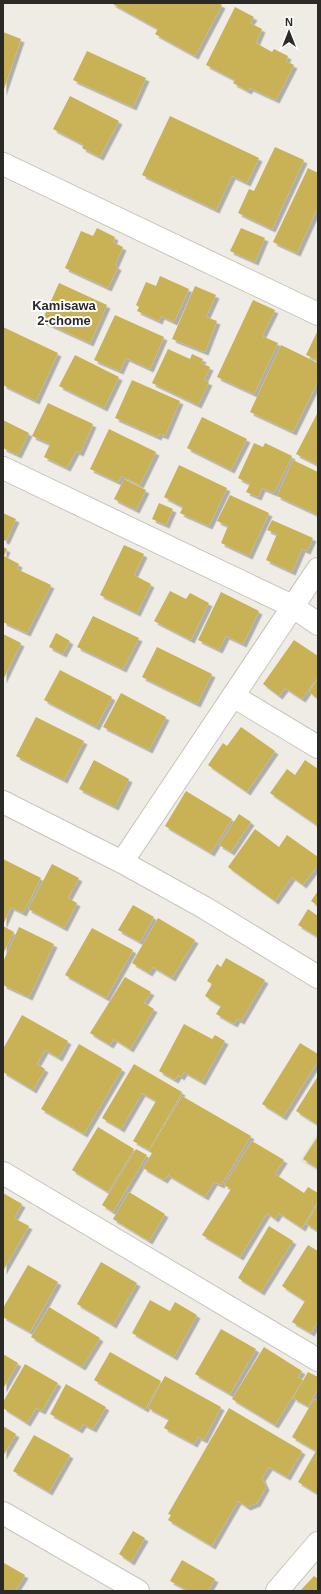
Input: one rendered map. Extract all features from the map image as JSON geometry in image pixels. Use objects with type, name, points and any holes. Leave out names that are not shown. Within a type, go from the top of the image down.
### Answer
[{"type":"street","points":[[3,164],[318,314]]},
{"type":"street","points":[[3,468],[292,606],[318,624]]},
{"type":"street","points":[[122,862],[318,569]]},
{"type":"street","points":[[233,696],[318,747]]},
{"type":"street","points":[[3,802],[122,862],[206,908],[318,977]]},
{"type":"street","points":[[3,1173],[318,1360]]},
{"type":"street","points":[[3,1513],[138,1591]]},
{"type":"street","points":[[277,1591],[318,1543]]},
{"type":"shaded area","points":[[318,1132],[318,1172],[300,1161]]},
{"type":"building","points":[[111,3],[218,3],[222,5],[195,56],[155,34],[158,29]]},
{"type":"building","points":[[235,7],[254,17],[250,23],[262,29],[256,43],[272,52],[274,49],[288,56],[286,61],[294,65],[276,100],[250,88],[248,91],[233,83],[235,80],[206,65]]},
{"type":"building","points":[[3,32],[21,39],[3,92]]},
{"type":"building","points":[[87,51],[146,78],[133,107],[73,80]]},
{"type":"building","points":[[70,96],[119,121],[100,157],[82,148],[84,145],[53,129]]},
{"type":"building","points":[[170,116],[259,158],[247,183],[232,176],[216,210],[142,175]]},
{"type":"building","points":[[275,147],[304,160],[272,229],[238,213],[249,189],[254,191]]},
{"type":"building","points":[[308,168],[318,173],[318,207],[297,253],[273,242]]},
{"type":"building","points":[[97,228],[115,237],[113,242],[123,247],[115,265],[118,267],[108,288],[65,268],[81,231],[93,236]]},
{"type":"building","points":[[241,228],[265,238],[255,262],[230,251]]},
{"type":"building","points":[[160,276],[189,289],[174,322],[161,316],[159,321],[137,311],[139,307],[136,305],[146,282],[156,286]]},
{"type":"building","points":[[59,283],[107,305],[90,343],[42,321]]},
{"type":"building","points":[[195,286],[216,295],[206,317],[217,321],[205,352],[172,339]]},
{"type":"building","points":[[253,300],[275,310],[262,336],[278,343],[254,394],[217,377]]},
{"type":"building","points":[[115,315],[164,337],[150,369],[126,358],[120,371],[94,360]]},
{"type":"building","points":[[3,327],[58,353],[36,401],[3,385]]},
{"type":"building","points":[[318,330],[318,360],[306,355]]},
{"type":"building","points":[[281,345],[318,363],[318,381],[293,432],[250,412]]},
{"type":"building","points":[[168,349],[190,359],[192,354],[203,359],[201,363],[210,367],[204,380],[209,382],[198,405],[152,383]]},
{"type":"building","points":[[75,355],[119,377],[104,408],[59,386]]},
{"type":"building","points":[[132,380],[180,401],[165,436],[159,434],[158,437],[115,418]]},
{"type":"building","points":[[48,403],[93,424],[80,453],[76,451],[67,468],[44,457],[50,444],[32,436]]},
{"type":"building","points":[[318,412],[318,465],[296,454]]},
{"type":"building","points":[[202,417],[247,439],[231,470],[187,448]]},
{"type":"building","points":[[3,420],[29,433],[18,455],[3,448]]},
{"type":"building","points":[[109,429],[156,452],[140,485],[122,476],[118,482],[90,469]]},
{"type":"building","points":[[254,443],[263,447],[265,443],[292,456],[274,493],[262,488],[258,497],[246,492],[250,484],[238,478]]},
{"type":"building","points":[[293,460],[318,472],[318,515],[277,496]]},
{"type":"building","points":[[179,465],[227,488],[209,526],[180,513],[183,507],[164,497]]},
{"type":"building","points":[[124,479],[146,490],[136,510],[114,499]]},
{"type":"building","points":[[230,495],[269,513],[249,556],[221,543],[228,526],[217,521]]},
{"type":"building","points":[[159,503],[173,509],[166,525],[152,519]]},
{"type":"building","points":[[3,513],[16,519],[6,541],[3,540]]},
{"type":"building","points":[[272,520],[313,538],[307,551],[302,549],[292,572],[266,560],[277,534],[267,530]]},
{"type":"building","points":[[124,545],[144,554],[134,575],[151,584],[137,613],[100,595]]},
{"type":"building","points":[[3,547],[7,549],[4,556],[19,564],[17,569],[51,585],[27,633],[3,622]]},
{"type":"building","points":[[170,591],[186,599],[190,593],[209,603],[191,640],[154,621]]},
{"type":"building","points":[[221,592],[259,611],[243,644],[226,636],[219,650],[198,640]]},
{"type":"building","points":[[93,616],[139,638],[123,669],[77,647]]},
{"type":"building","points":[[56,633],[70,641],[63,654],[49,647]]},
{"type":"building","points":[[3,634],[21,643],[3,680]]},
{"type":"building","points":[[294,640],[318,656],[318,677],[302,699],[285,688],[279,696],[263,684]]},
{"type":"building","points":[[157,647],[212,674],[197,704],[142,677]]},
{"type":"building","points":[[60,670],[112,697],[96,727],[44,700]]},
{"type":"building","points":[[318,679],[318,699],[309,692]]},
{"type":"building","points":[[121,693],[166,717],[149,750],[103,727]]},
{"type":"building","points":[[36,717],[84,741],[64,780],[16,756]]},
{"type":"building","points":[[241,727],[275,751],[247,792],[208,765],[223,743],[227,746]]},
{"type":"building","points":[[94,760],[129,779],[115,807],[79,789]]},
{"type":"building","points":[[305,760],[318,769],[318,826],[270,793],[287,769],[295,775]]},
{"type":"building","points":[[186,791],[232,819],[211,853],[165,826]]},
{"type":"building","points":[[239,814],[251,822],[231,852],[219,845]]},
{"type":"building","points":[[255,829],[279,847],[287,835],[318,857],[318,865],[303,885],[292,877],[275,901],[228,867]]},
{"type":"building","points":[[3,859],[41,878],[23,913],[11,907],[3,925]]},
{"type":"building","points":[[52,864],[79,878],[68,898],[77,903],[64,928],[28,909]]},
{"type":"building","points":[[318,891],[318,906],[311,901]]},
{"type":"building","points":[[133,905],[154,917],[140,942],[118,930]]},
{"type":"building","points":[[308,909],[318,916],[318,937],[298,925]]},
{"type":"building","points":[[158,918],[195,940],[172,978],[153,967],[149,973],[132,963]]},
{"type":"building","points":[[3,926],[14,932],[3,954]]},
{"type":"building","points":[[19,927],[54,944],[29,997],[3,985],[3,962]]},
{"type":"building","points":[[92,928],[133,950],[106,998],[65,975]]},
{"type":"building","points":[[226,958],[265,980],[241,1021],[237,1019],[234,1024],[216,1014],[221,1006],[205,996],[212,984],[207,981],[217,964],[221,967]]},
{"type":"building","points":[[125,977],[151,992],[144,1003],[154,1009],[130,1049],[114,1039],[110,1045],[90,1033]]},
{"type":"building","points":[[22,1015],[68,1041],[59,1058],[45,1050],[37,1064],[45,1069],[33,1090],[3,1072],[3,1049]]},
{"type":"building","points":[[184,1024],[212,1039],[215,1035],[225,1041],[202,1082],[184,1072],[181,1077],[178,1075],[175,1080],[159,1071]]},
{"type":"building","points":[[300,1043],[318,1054],[318,1061],[283,1117],[262,1104]]},
{"type":"building","points":[[79,1044],[122,1069],[84,1134],[41,1109]]},
{"type":"building","points":[[134,1064],[182,1092],[149,1150],[133,1141],[156,1101],[142,1093],[121,1129],[102,1118]]},
{"type":"building","points":[[318,1076],[318,1125],[296,1111]]},
{"type":"building","points":[[182,1096],[251,1136],[221,1185],[214,1182],[205,1197],[168,1175],[164,1180],[143,1168],[152,1153],[149,1151]]},
{"type":"building","points":[[98,1127],[134,1149],[108,1192],[72,1170]]},
{"type":"building","points":[[318,1136],[318,1168],[303,1159]]},
{"type":"building","points":[[252,1141],[284,1160],[275,1174],[304,1193],[308,1187],[318,1193],[318,1201],[302,1228],[279,1213],[275,1219],[267,1213],[240,1257],[202,1235],[231,1189],[224,1185]]},
{"type":"building","points":[[136,1149],[147,1155],[113,1212],[102,1205]]},
{"type":"building","points":[[129,1192],[165,1214],[149,1241],[113,1219]]},
{"type":"building","points":[[3,1193],[22,1204],[14,1218],[29,1226],[3,1271]]},
{"type":"building","points":[[318,1204],[318,1231],[306,1224]]},
{"type":"building","points":[[269,1226],[293,1241],[261,1292],[238,1278]]},
{"type":"building","points":[[308,1245],[318,1251],[318,1321],[311,1333],[292,1322],[305,1301],[282,1286]]},
{"type":"building","points":[[101,1262],[137,1283],[113,1325],[77,1304]]},
{"type":"building","points":[[28,1265],[58,1282],[30,1332],[3,1317],[3,1308]]},
{"type":"building","points":[[150,1300],[170,1311],[175,1302],[197,1315],[174,1357],[132,1333]]},
{"type":"building","points":[[49,1307],[100,1338],[82,1367],[31,1337]]},
{"type":"building","points":[[221,1329],[256,1349],[230,1394],[195,1374]]},
{"type":"building","points":[[264,1347],[302,1371],[298,1377],[303,1380],[275,1425],[232,1399]]},
{"type":"building","points":[[110,1352],[161,1381],[145,1409],[94,1380]]},
{"type":"building","points":[[3,1354],[18,1363],[3,1389]]},
{"type":"building","points":[[25,1364],[58,1383],[42,1411],[36,1408],[27,1423],[3,1408],[3,1402]]},
{"type":"building","points":[[308,1372],[318,1377],[318,1389],[308,1406],[293,1398]]},
{"type":"building","points":[[165,1376],[221,1407],[204,1440],[198,1437],[194,1444],[164,1428],[169,1419],[148,1408]]},
{"type":"building","points":[[66,1384],[106,1407],[93,1429],[83,1424],[79,1430],[50,1414]]},
{"type":"building","points":[[314,1399],[318,1401],[318,1494],[298,1482],[316,1451],[292,1437]]},
{"type":"building","points":[[229,1408],[302,1451],[287,1477],[269,1467],[262,1478],[266,1487],[257,1503],[247,1507],[238,1501],[212,1546],[168,1520],[171,1515],[168,1514]]},
{"type":"building","points":[[3,1426],[16,1434],[3,1456]]},
{"type":"building","points":[[34,1435],[70,1455],[49,1492],[13,1471]]},
{"type":"building","points":[[133,1531],[145,1538],[131,1562],[119,1554]]},
{"type":"building","points":[[182,1560],[215,1579],[208,1591],[189,1591],[170,1581]]},
{"type":"building","points":[[4,1563],[25,1575],[15,1591],[3,1591]]},
{"type":"building","points":[[314,1576],[318,1579],[318,1591],[300,1591]]},
{"type":"district","name":"Kamisawa 2-chome","points":[[64,312]]}]
